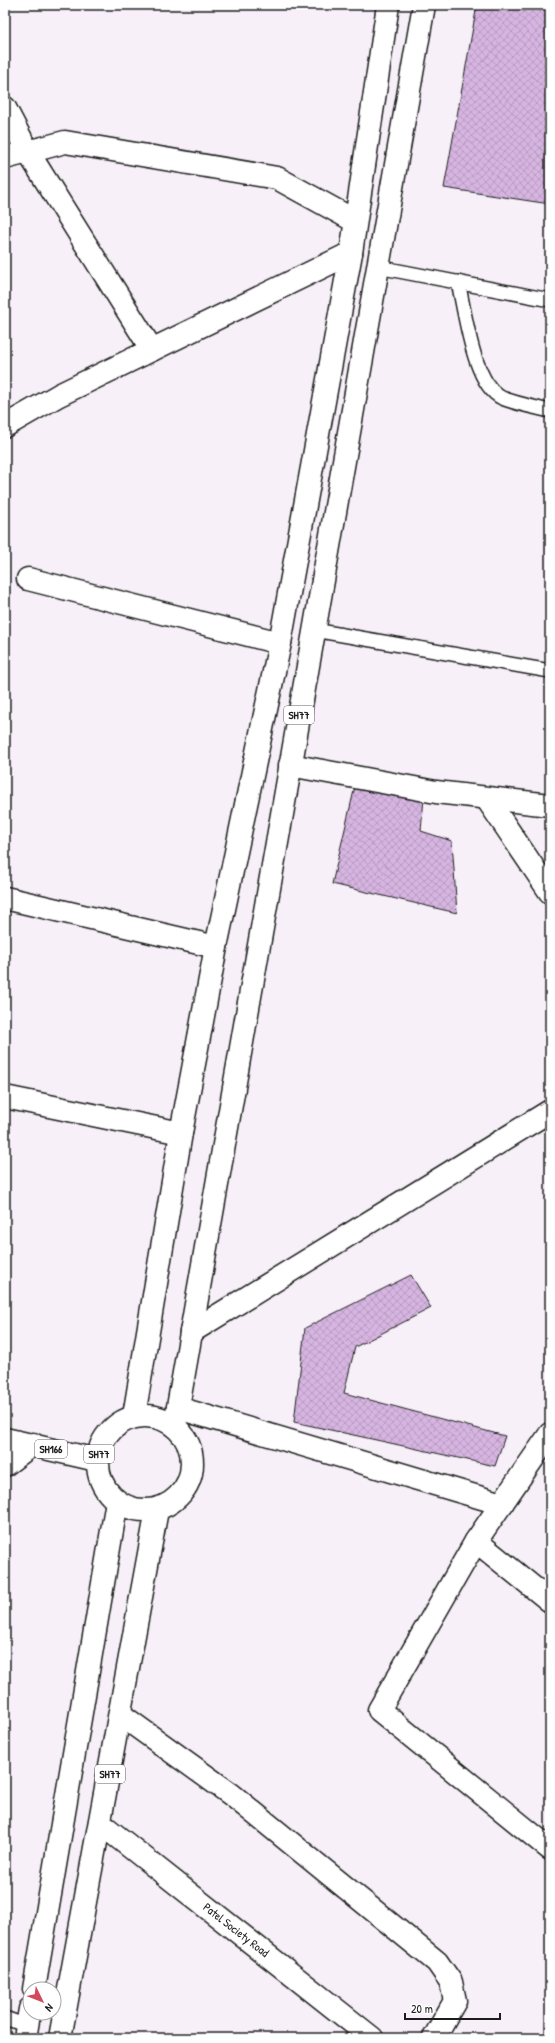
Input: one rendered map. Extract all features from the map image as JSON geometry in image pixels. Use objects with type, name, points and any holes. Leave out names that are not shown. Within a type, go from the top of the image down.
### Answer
[{"type":"main road","name":"SH77","points":[[134,1416],[181,1133],[216,947],[280,643],[351,253],[354,220],[388,5]]},
{"type":"main road","name":"SH77","points":[[60,2038],[121,1715],[157,1510],[135,1510],[117,1501],[101,1483],[97,1460],[102,1440],[116,1425],[134,1416],[176,1416],[424,5]]},
{"type":"main road","points":[[5,108],[28,152],[152,350]]},
{"type":"main road","points":[[5,158],[66,142],[277,178],[354,220]]},
{"type":"main road","points":[[5,426],[59,395],[351,253]]},
{"type":"main road","points":[[28,579],[280,643]]},
{"type":"main road","points":[[290,765],[436,792],[550,805]]},
{"type":"main road","points":[[487,799],[550,892]]},
{"type":"main road","points":[[5,898],[216,947]]},
{"type":"main road","points":[[5,1097],[181,1133]]},
{"type":"main road","points":[[191,1332],[550,1111]]},
{"type":"main road","points":[[176,1416],[502,1504]]},
{"type":"main road","points":[[157,1510],[181,1496],[192,1472],[190,1446],[176,1416]]},
{"type":"main road","points":[[550,1434],[476,1541],[379,1710],[550,1849]]},
{"type":"main road","name":"SH166","points":[[5,1438],[97,1460]]},
{"type":"main road","points":[[5,1465],[33,1444]]},
{"type":"main road","points":[[35,1981],[117,1501]]},
{"type":"main road","points":[[476,1541],[550,1601]]},
{"type":"main road","points":[[121,1715],[232,1795],[437,1962],[451,1982],[455,2001],[443,2034]]},
{"type":"main road","name":"Patel Society Road","points":[[100,1823],[372,2038]]},
{"type":"lane","points":[[378,267],[550,300]]},
{"type":"lane","points":[[458,282],[478,369],[489,389],[501,398],[550,411]]},
{"type":"lane","points":[[314,630],[550,671]]},
{"type":"lane","points":[[5,2018],[27,2024]]},
{"type":"building","points":[[477,5],[550,5],[550,204],[444,188]]},
{"type":"building","points":[[356,782],[424,798],[421,831],[452,841],[457,913],[332,884]]},
{"type":"building","points":[[411,1275],[431,1308],[355,1347],[344,1393],[505,1436],[495,1466],[294,1422],[305,1328]]}]
